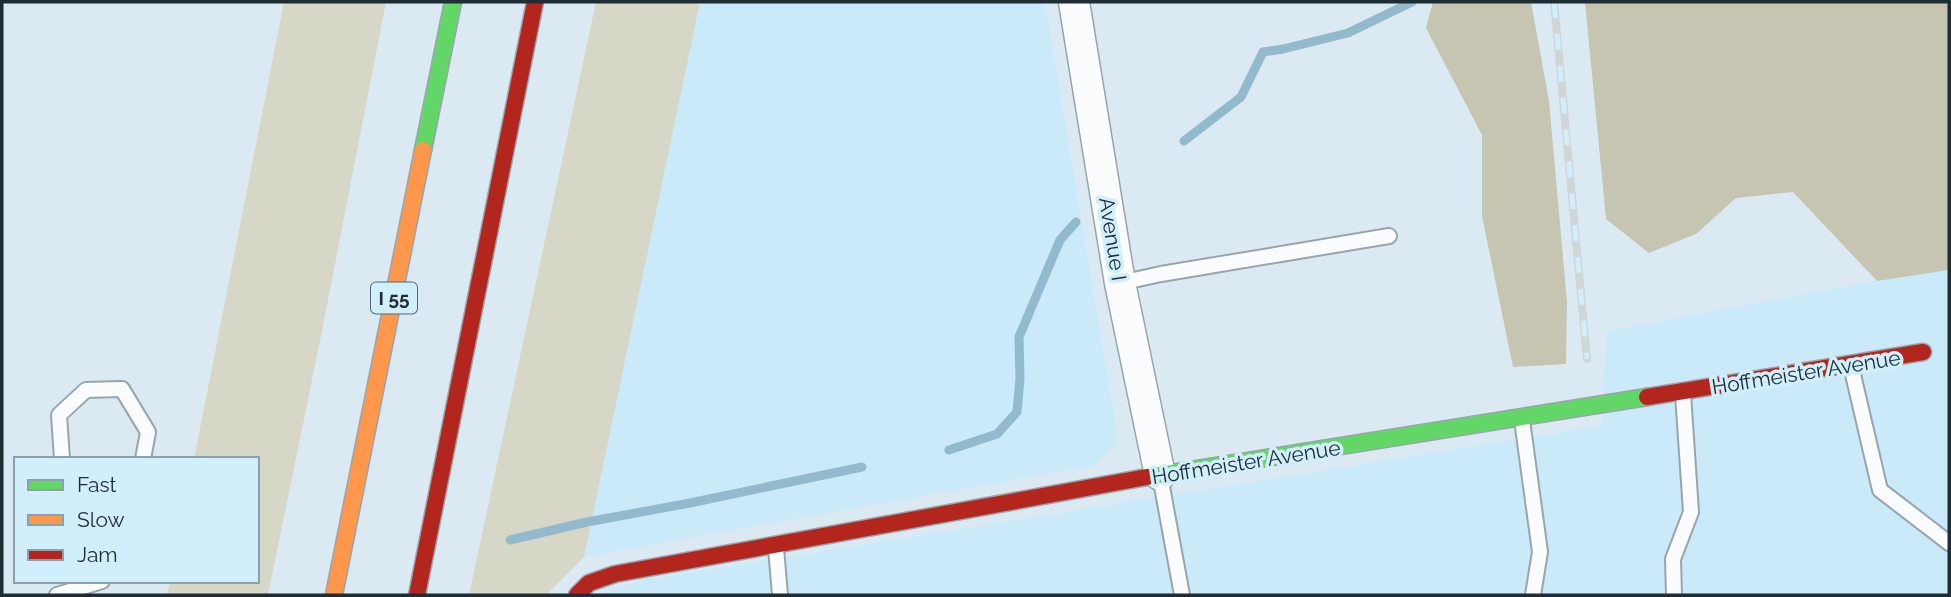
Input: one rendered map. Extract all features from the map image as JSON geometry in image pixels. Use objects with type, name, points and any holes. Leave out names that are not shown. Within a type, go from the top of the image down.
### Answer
[{"type":"main road","name":"I 55","points":[[334,595],[453,2]]},
{"type":"main road","points":[[417,595],[535,2]]},
{"type":"main road","name":"Hoffmeister Avenue","points":[[577,595],[589,583],[615,574],[1160,475],[1923,352]]},
{"type":"street","name":"Avenue I","points":[[1074,2],[1119,283],[1160,475]]},
{"type":"lane","points":[[1119,283],[1389,236]]},
{"type":"lane","points":[[1851,364],[1880,490],[1949,543]]},
{"type":"lane","points":[[62,457],[59,415],[86,390],[122,389],[148,432],[143,457]]},
{"type":"lane","points":[[1674,595],[1673,559],[1691,512],[1683,392]]},
{"type":"lane","points":[[1522,418],[1540,552],[1533,595]]},
{"type":"lane","points":[[1160,475],[1182,595]]},
{"type":"lane","points":[[775,545],[780,595]]},
{"type":"lane","points":[[57,595],[73,585]]},
{"type":"shaded area","points":[[700,2],[1045,2],[1115,420],[1116,443],[1096,465],[584,557]]},
{"type":"shaded area","points":[[1949,270],[1949,595],[598,595],[638,581],[1601,426],[1607,331]]},
{"type":"green space","points":[[284,2],[386,2],[268,595],[167,595],[170,583],[259,583],[259,457],[194,457]]},
{"type":"green space","points":[[596,2],[700,2],[584,557],[548,595],[469,595]]},
{"type":"green space","points":[[1433,2],[1531,2],[1549,101],[1567,302],[1566,364],[1513,367],[1482,216],[1482,135],[1426,28]]},
{"type":"green space","points":[[1585,2],[1949,2],[1949,270],[1877,281],[1793,192],[1736,198],[1696,234],[1649,253],[1606,219]]},
{"type":"waterway","points":[[1184,141],[1241,97],[1263,52],[1348,33],[1412,2]]},
{"type":"waterway","points":[[949,450],[997,434],[1017,412],[1020,379],[1019,337],[1060,240],[1076,222]]},
{"type":"waterway","points":[[510,540],[862,467]]},
{"type":"railway","points":[[1554,2],[1587,359]]},
{"type":"traffic: fast","points":[[423,150],[453,2]]},
{"type":"traffic: fast","points":[[1147,477],[1647,397]]},
{"type":"traffic: slow","points":[[334,595],[423,150]]},
{"type":"traffic: jam","points":[[417,595],[535,2]]},
{"type":"traffic: jam","points":[[1647,397],[1923,352]]},
{"type":"traffic: jam","points":[[577,595],[589,583],[615,574],[1147,477]]}]
